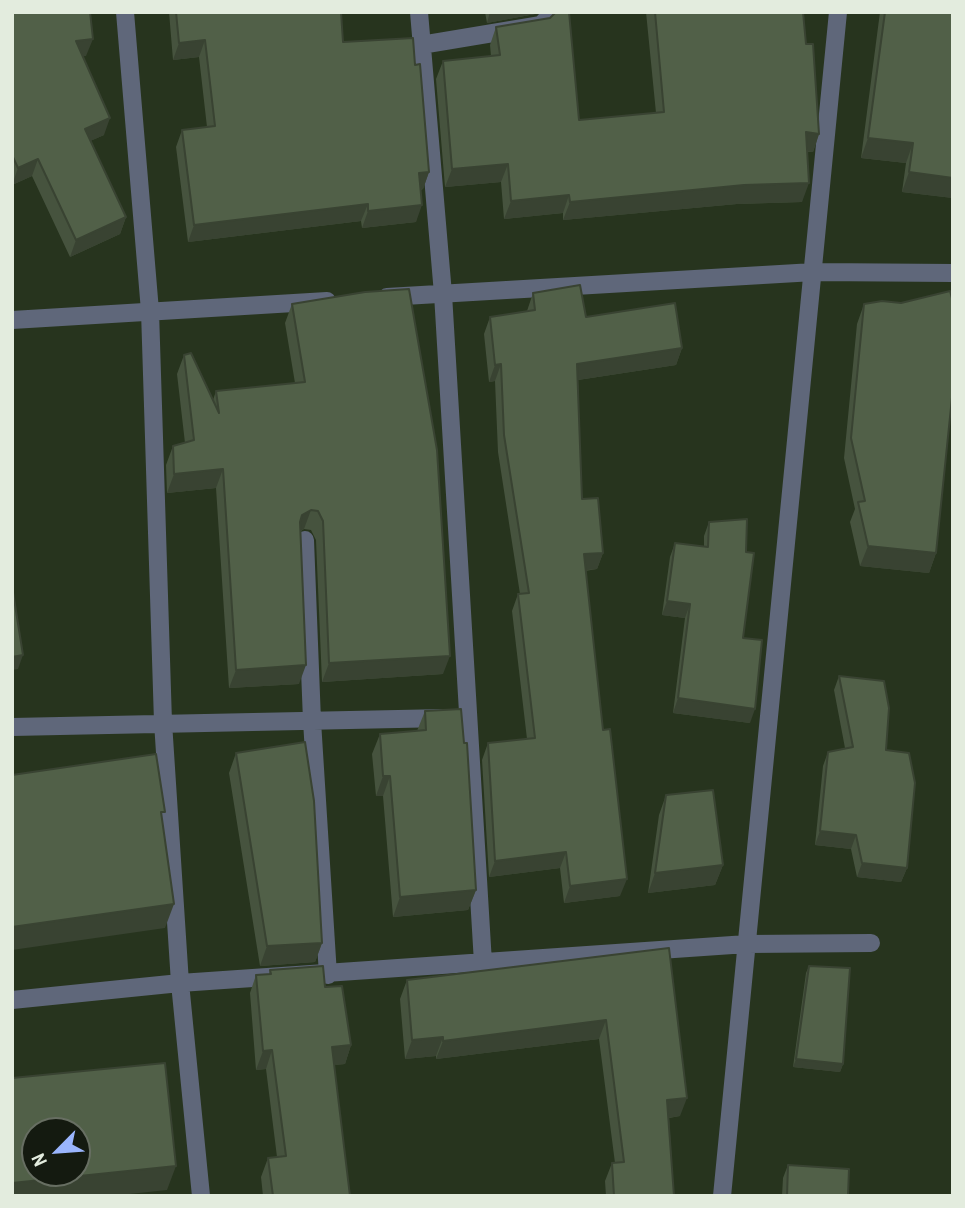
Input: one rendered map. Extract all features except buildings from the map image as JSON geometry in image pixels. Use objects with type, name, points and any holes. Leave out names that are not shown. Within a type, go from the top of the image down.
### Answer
[{"type":"street","points":[[125,12],[150,311],[163,722],[180,983],[201,1196]]},
{"type":"street","points":[[419,12],[443,294],[466,717],[483,963]]},
{"type":"street","points":[[422,45],[541,25],[553,12]]},
{"type":"street","points":[[722,1196],[838,12]]},
{"type":"street","points":[[374,298],[814,272],[953,272]]},
{"type":"street","points":[[12,320],[346,300]]},
{"type":"street","points":[[305,540],[312,721],[328,975]]},
{"type":"street","points":[[12,727],[466,717]]},
{"type":"street","points":[[12,1000],[180,983],[328,975],[747,944],[872,943]]}]
